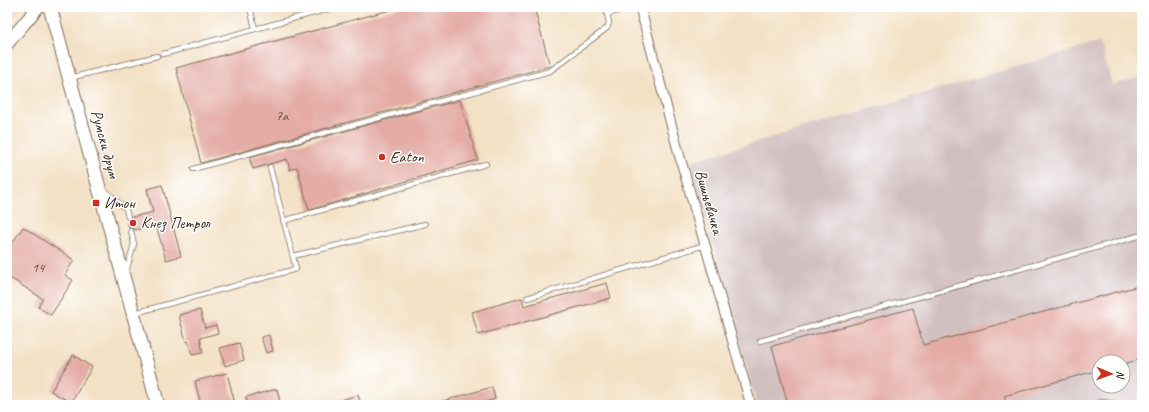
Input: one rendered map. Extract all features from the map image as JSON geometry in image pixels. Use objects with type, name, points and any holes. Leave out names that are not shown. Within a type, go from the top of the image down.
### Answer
[{"type":"main road","name":"Румски друм","points":[[50,7],[158,405]]},
{"type":"street","points":[[7,44],[38,7]]},
{"type":"street","name":"Вишњевачка","points":[[640,7],[679,154],[751,405]]},
{"type":"lane","points":[[250,7],[255,29]]},
{"type":"lane","points":[[163,54],[336,7]]},
{"type":"lane","points":[[193,169],[550,71],[607,28],[609,23],[605,7]]},
{"type":"lane","points":[[607,14],[631,7]]},
{"type":"lane","points":[[70,78],[157,56]]},
{"type":"lane","points":[[284,221],[486,164]]},
{"type":"lane","points":[[134,313],[296,269],[270,167]]},
{"type":"lane","points":[[99,186],[126,209],[128,217]]},
{"type":"lane","points":[[293,256],[425,224]]},
{"type":"lane","points":[[124,277],[134,244],[131,231]]},
{"type":"lane","points":[[760,341],[1142,235]]},
{"type":"lane","points":[[527,298],[705,245]]},
{"type":"lane","points":[[1089,405],[1102,402],[1127,405]]},
{"type":"lane","points":[[1130,405],[1142,402]]},
{"type":"shaded area","points":[[7,7],[21,7],[15,18],[7,14]]},
{"type":"shaded area","points":[[1100,42],[1112,85],[1142,77],[1142,405],[757,405],[691,161]]},
{"type":"building","points":[[401,7],[534,7],[550,66],[201,163],[176,68]]},
{"type":"building","name":"Eaton","points":[[460,100],[478,160],[309,210],[297,167],[290,170],[287,159],[253,169],[249,157]]},
{"type":"building","points":[[162,185],[181,256],[166,260],[156,225],[135,230],[129,228],[127,221],[132,217],[153,212],[147,189]]},
{"type":"building","points":[[23,227],[74,260],[65,275],[73,280],[51,315],[38,307],[43,299],[7,276],[7,251]]},
{"type":"building","points":[[607,283],[611,298],[478,335],[472,312],[522,298],[524,306]]},
{"type":"building","points":[[1142,285],[1142,359],[1131,362],[1131,354],[1091,354],[1091,372],[1004,396],[1007,405],[788,405],[772,346],[913,308],[923,345]]},
{"type":"building","points":[[200,310],[205,328],[216,325],[218,333],[200,338],[203,353],[192,355],[188,341],[186,342],[179,315]]},
{"type":"building","points":[[269,335],[273,351],[266,353],[261,337]]},
{"type":"building","points":[[239,343],[244,360],[225,366],[220,348]]},
{"type":"building","points":[[73,355],[92,367],[71,403],[51,391]]},
{"type":"building","points":[[227,373],[234,400],[216,405],[201,405],[195,381]]},
{"type":"building","points":[[492,387],[495,399],[474,405],[436,405],[436,403]]},
{"type":"building","points":[[277,389],[280,402],[268,405],[248,405],[246,397]]},
{"type":"building","points":[[358,395],[361,405],[331,405],[331,403]]},
{"type":"place","name":"Eaton","points":[[382,157]]},
{"type":"place","name":"Итон","points":[[96,203]]},
{"type":"place","name":"Кнез Петрол","points":[[133,223]]}]
